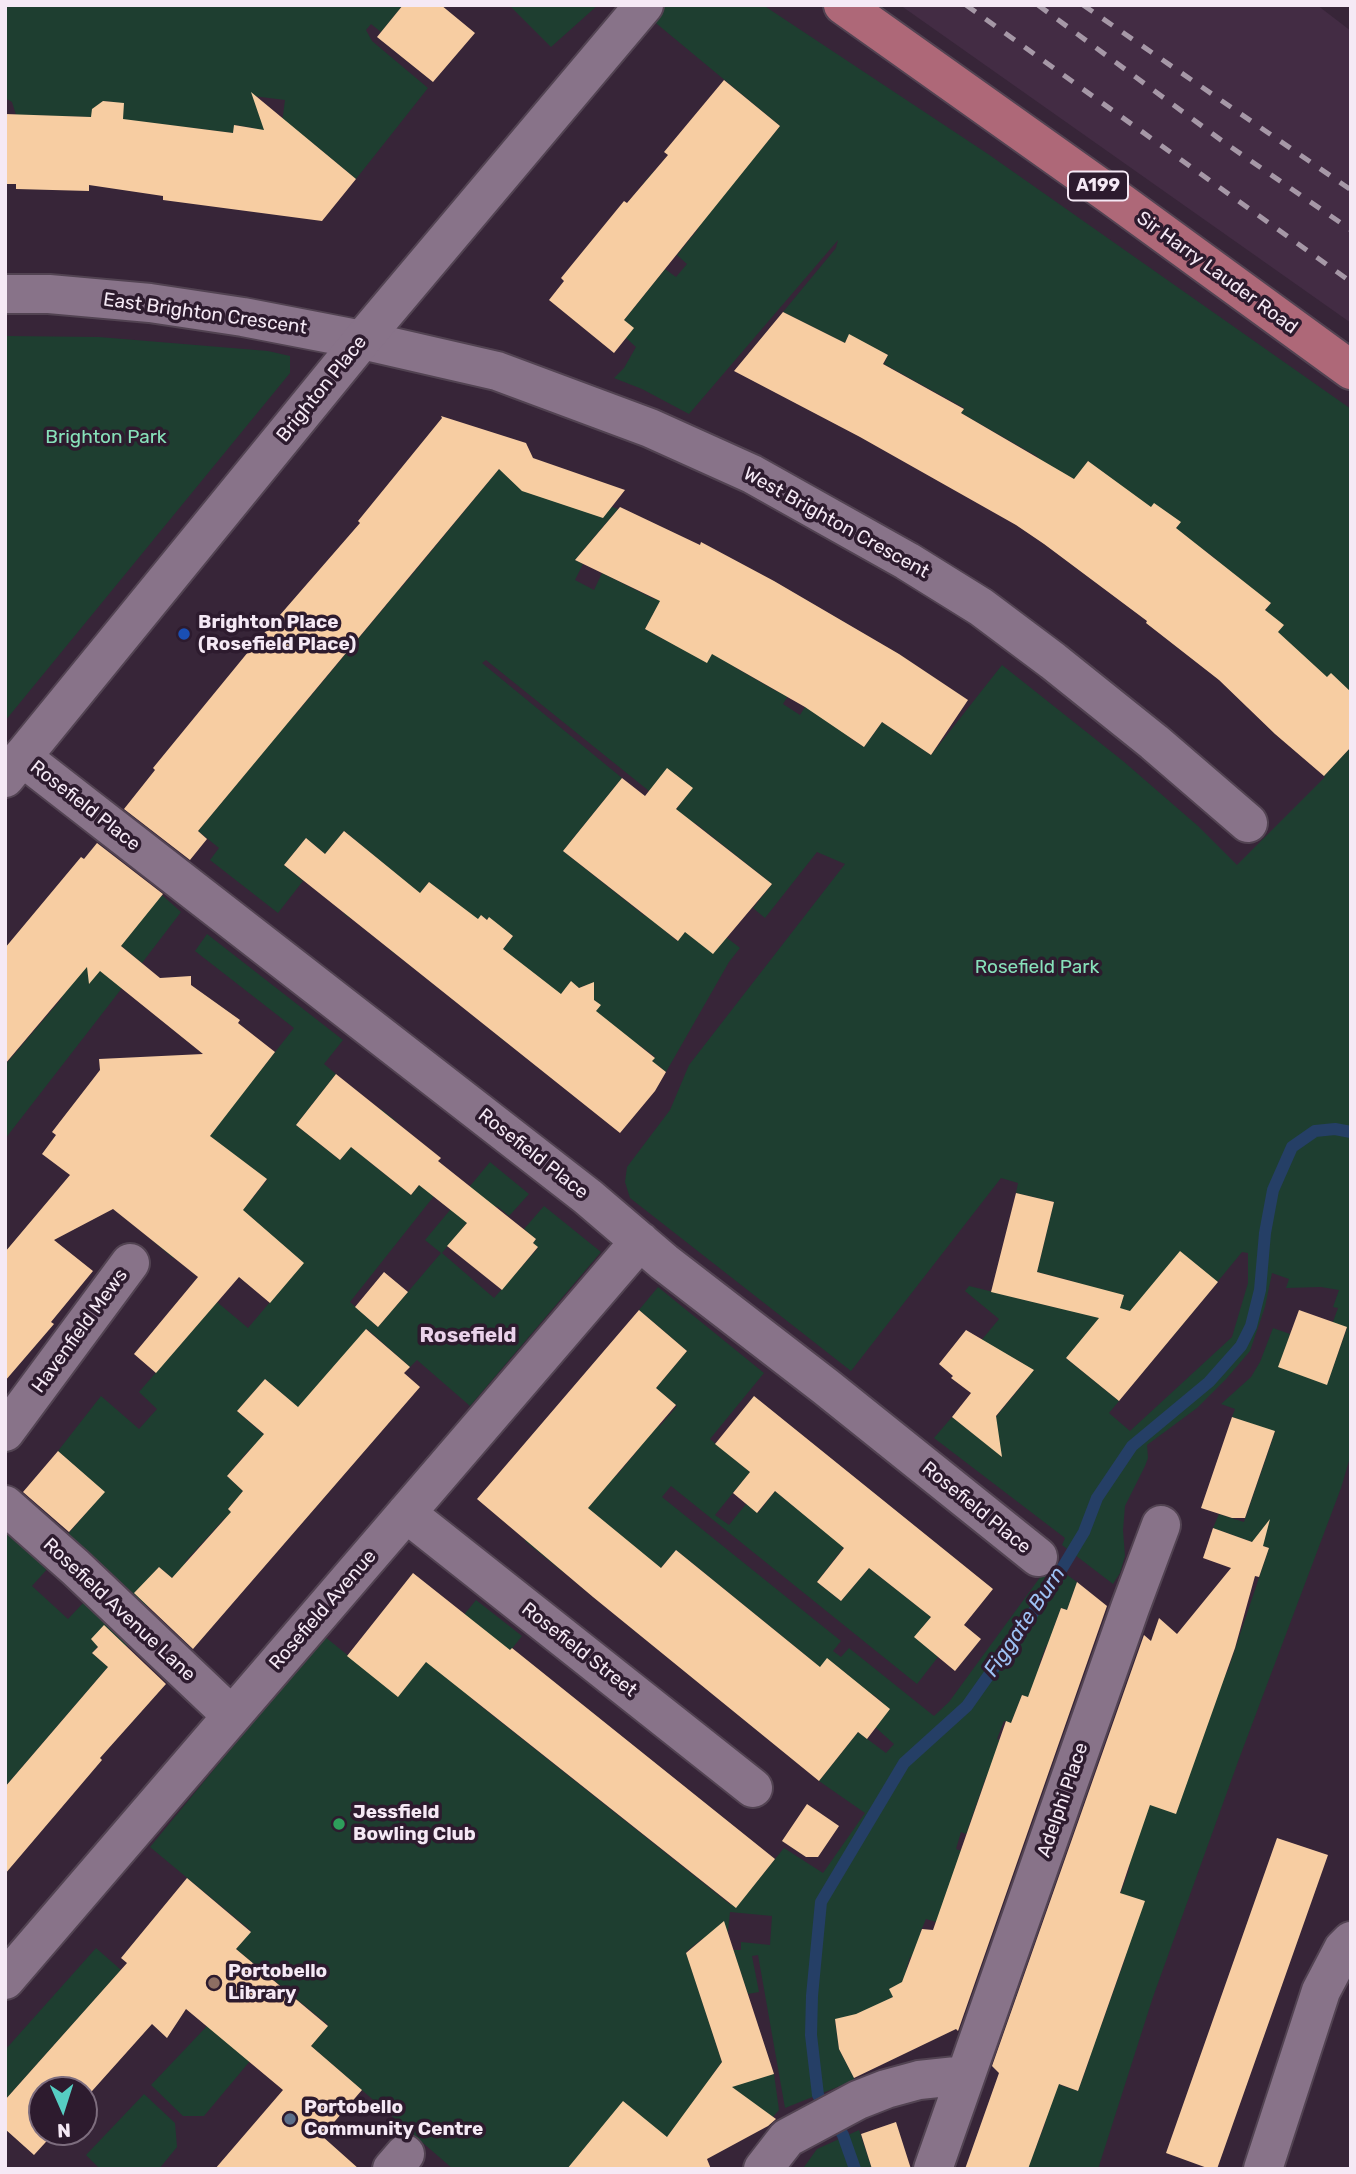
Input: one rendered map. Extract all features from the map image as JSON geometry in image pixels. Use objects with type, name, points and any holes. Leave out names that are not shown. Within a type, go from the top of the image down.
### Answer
[{"type":"main road","name":"Sir Harry Lauder Road","points":[[844,5],[1351,370]]},
{"type":"street","name":"Brighton Place","points":[[14,767],[362,340],[643,5]]},
{"type":"street","name":"East Brighton Crescent","points":[[5,293],[150,303],[243,317],[362,340]]},
{"type":"street","name":"West Brighton Crescent","points":[[362,340],[497,371],[650,428],[752,474],[907,561],[981,607],[1144,734],[1248,823]]},
{"type":"street","name":"Rosefield Place","points":[[14,767],[577,1188],[1038,1557]]},
{"type":"street","name":"Rosefield Avenue","points":[[5,1980],[640,1241]]},
{"type":"street","name":"Havenfield Mews","points":[[5,1432],[130,1263]]},
{"type":"street","name":"Rosefield Avenue Lane","points":[[5,1505],[232,1716]]},
{"type":"street","name":"Rosefield Street","points":[[406,1513],[753,1788]]},
{"type":"street","name":"Adelphi Place","points":[[933,2169],[1161,1525]]},
{"type":"street","points":[[1263,2169],[1321,1990],[1342,1949],[1351,1941]]},
{"type":"street","points":[[763,2169],[787,2138],[858,2099],[919,2080],[967,2075]]},
{"type":"shaded area","points":[[900,5],[1317,5],[1351,31],[1351,323]]},
{"type":"green space","points":[[5,5],[403,5],[381,32],[371,24],[366,30],[372,41],[428,88],[356,179],[310,141],[279,146],[285,100],[253,96],[266,134],[253,128],[235,125],[233,133],[142,122],[121,188],[123,118],[119,106],[114,102],[103,101],[91,117],[16,115],[12,102],[5,98]]},
{"type":"green space","points":[[509,5],[598,5],[551,47]]},
{"type":"green space","points":[[662,5],[763,5],[988,154],[1351,409],[1351,712],[1327,677],[1238,691],[1265,611],[1271,603],[1202,578],[1217,560],[1204,550],[1194,562],[1125,599],[1180,523],[1138,525],[1112,479],[1088,461],[1072,483],[1006,515],[1038,457],[961,413],[964,408],[884,364],[888,355],[849,335],[845,343],[783,312],[836,248],[838,240],[689,414],[642,389],[614,378],[624,368],[636,347],[626,338],[624,320],[665,269],[676,277],[687,264],[677,255],[698,229],[643,184],[653,172],[707,215],[780,126],[651,19]]},
{"type":"green space","name":"Brighton Park","points":[[5,336],[99,337],[268,351],[290,356],[290,373],[5,721]]},
{"type":"green space","name":"Rosefield Park","points":[[499,469],[618,509],[575,560],[583,564],[575,580],[594,590],[602,573],[654,599],[683,540],[662,598],[645,629],[665,640],[682,608],[736,668],[778,692],[824,612],[809,661],[783,704],[800,715],[819,684],[850,738],[864,747],[882,722],[931,755],[1002,665],[1123,761],[1198,826],[1237,865],[1325,777],[1351,747],[1351,1454],[1341,1488],[1153,1997],[1098,2169],[1024,2169],[1045,2124],[1044,2095],[1067,2067],[1101,2026],[1125,1959],[1084,1944],[1121,1892],[1130,1867],[1120,1863],[1149,1806],[1228,1670],[1269,1548],[1213,1528],[1219,1514],[1244,1522],[1275,1432],[1232,1417],[1235,1409],[1221,1404],[1251,1377],[1273,1328],[1290,1334],[1279,1367],[1327,1384],[1347,1328],[1326,1341],[1338,1308],[1333,1307],[1339,1290],[1321,1287],[1286,1288],[1289,1279],[1272,1273],[1265,1307],[1250,1351],[1197,1408],[1147,1445],[1148,1458],[1125,1506],[1125,1556],[1120,1573],[1113,1584],[1062,1545],[1065,1538],[934,1438],[952,1417],[979,1438],[997,1431],[995,1418],[1027,1379],[1021,1362],[980,1342],[999,1319],[965,1291],[969,1286],[1058,1308],[1072,1281],[1037,1272],[1054,1202],[1016,1193],[1018,1183],[1001,1178],[851,1371],[630,1198],[625,1182],[627,1167],[670,1110],[689,1065],[845,864],[817,852],[765,918],[753,908],[772,884],[695,823],[692,826],[675,811],[692,788],[649,791],[486,660],[482,663],[622,778],[563,851],[645,916],[667,890],[674,917],[664,930],[677,941],[685,932],[726,937],[740,948],[729,962],[666,1072],[659,1066],[644,1071],[655,1057],[639,1045],[628,1058],[601,1036],[594,1000],[586,985],[579,988],[571,982],[556,1000],[506,1042],[498,1036],[537,988],[498,956],[513,936],[482,916],[468,932],[436,907],[397,955],[391,951],[439,890],[429,882],[420,893],[389,869],[350,918],[344,914],[384,864],[344,831],[325,854],[306,838],[284,865],[303,881],[278,913],[210,860],[219,848],[198,831],[283,728],[238,671],[294,716],[388,603],[343,543],[400,589]],"holes":[[[1242,1252],[1248,1253],[1248,1283],[1232,1337],[1130,1431],[1109,1413],[1119,1401],[1066,1358],[1173,1336]],[[1090,2058],[1078,2091],[1060,2085],[1067,2067]]]},
{"type":"green space","points":[[162,895],[181,912],[142,963],[106,933]]},
{"type":"green space","points":[[207,934],[343,1040],[324,1064],[336,1074],[296,1125],[340,1160],[381,1109],[397,1122],[367,1160],[411,1195],[419,1185],[434,1196],[350,1302],[378,1327],[441,1253],[425,1240],[490,1162],[529,1194],[509,1216],[497,1206],[495,1209],[485,1201],[442,1253],[494,1298],[538,1248],[533,1243],[536,1239],[524,1229],[544,1206],[601,1252],[470,1406],[417,1360],[410,1367],[367,1329],[307,1415],[265,1379],[237,1411],[278,1447],[249,1450],[227,1476],[243,1491],[228,1509],[275,1551],[270,1557],[225,1518],[185,1562],[230,1602],[182,1567],[172,1578],[159,1567],[142,1586],[160,1591],[142,1612],[62,1541],[104,1492],[58,1451],[101,1396],[139,1429],[157,1409],[139,1392],[217,1302],[248,1328],[303,1263],[242,1211],[267,1180],[247,1164],[173,1258],[153,1241],[167,1223],[158,1193],[294,1028],[195,951]]},
{"type":"green space","points":[[7,952],[85,958],[122,988],[5,1139],[5,1065],[62,998]]},
{"type":"green space","points":[[658,1287],[764,1373],[710,1439],[750,1472],[715,1515],[729,1525],[746,1504],[758,1513],[775,1491],[844,1547],[817,1582],[841,1601],[869,1568],[931,1617],[915,1637],[938,1657],[917,1684],[671,1486],[662,1497],[841,1641],[833,1651],[841,1657],[849,1648],[934,1716],[949,1702],[1041,1576],[1045,1559],[1077,1582],[1067,1610],[1061,1608],[1054,1627],[1053,1648],[1046,1646],[1039,1665],[1045,1668],[1034,1700],[1022,1695],[1011,1723],[1004,1721],[997,1739],[1008,1743],[988,1778],[986,1777],[966,1834],[961,1832],[956,1849],[978,1857],[936,1922],[926,1919],[920,1933],[930,1938],[922,1961],[910,1957],[906,1970],[918,1974],[893,1997],[851,2019],[849,2016],[835,2020],[839,2049],[855,2080],[785,2108],[758,1955],[752,1956],[759,1992],[748,1994],[733,1950],[741,1950],[741,1942],[770,1945],[772,1916],[730,1912],[727,1941],[702,1939],[686,1952],[722,2062],[713,2074],[774,2074],[779,2110],[773,2117],[666,2169],[453,2169],[311,2046],[328,2025],[236,1949],[251,1931],[150,1847],[324,1636],[398,1696],[476,1600],[522,1636],[472,1699],[731,1905],[750,1890],[784,1848],[823,1873],[865,1813],[819,1781],[858,1732],[886,1753],[894,1744],[875,1727],[882,1702],[872,1694],[848,1723],[816,1664],[676,1550],[659,1570],[604,1522],[563,1572],[525,1541],[568,1491],[617,1475],[637,1451],[616,1434],[639,1408],[660,1426],[677,1406],[656,1388],[687,1351],[639,1310]]},
{"type":"green space","points":[[5,1527],[49,1567],[32,1586],[68,1619],[85,1601],[131,1641],[120,1653],[104,1640],[92,1653],[108,1667],[5,1787]]},
{"type":"green space","points":[[96,1948],[121,1970],[5,2100],[5,2050]]},
{"type":"green space","points":[[207,2026],[250,2061],[204,2116],[183,2116],[151,2085]]},
{"type":"green space","points":[[144,2094],[175,2123],[177,2147],[159,2169],[100,2169],[86,2155],[98,2146],[98,2142]]},
{"type":"green space","points":[[859,2130],[872,2169],[804,2167],[817,2149]]},
{"type":"building","points":[[403,5],[441,5],[475,33],[433,82],[377,37]]},
{"type":"building","points":[[724,80],[780,126],[624,320],[634,328],[614,353],[549,300],[564,281],[561,278],[624,201],[627,203],[668,155],[664,152]]},
{"type":"building","points":[[251,92],[356,179],[322,221],[163,200],[163,196],[89,185],[89,191],[16,189],[16,184],[5,184],[5,114],[91,117],[92,109],[103,101],[124,103],[123,119],[233,133],[234,125],[264,130]]},
{"type":"building","points":[[783,312],[845,343],[849,334],[888,355],[883,364],[964,409],[961,413],[1074,479],[1088,461],[1151,507],[1154,503],[1181,522],[1176,528],[1271,603],[1265,610],[1284,625],[1278,632],[1327,677],[1331,673],[1351,692],[1351,747],[1324,776],[1219,680],[1146,623],[1147,621],[1044,544],[1016,525],[860,437],[734,371]]},
{"type":"building","points":[[441,416],[526,443],[533,458],[625,490],[603,518],[522,491],[499,469],[198,831],[207,839],[190,860],[124,809],[155,770],[153,768],[253,646],[360,523],[358,521]]},
{"type":"building","points":[[620,507],[700,545],[701,542],[774,581],[899,654],[968,700],[931,755],[882,722],[864,747],[805,707],[712,654],[707,663],[645,629],[660,601],[575,560]]},
{"type":"building","points":[[667,768],[693,788],[676,809],[772,884],[713,954],[685,932],[678,941],[563,851],[622,778],[645,796]]},
{"type":"building","points":[[344,831],[420,893],[429,882],[478,919],[481,915],[487,920],[489,917],[513,936],[503,949],[561,994],[571,981],[579,988],[594,982],[594,1000],[601,1005],[596,1011],[655,1058],[652,1061],[666,1072],[655,1091],[620,1133],[284,865],[306,838],[325,854]]},
{"type":"building","points":[[97,843],[163,894],[121,946],[160,978],[191,976],[191,985],[240,1020],[238,1023],[275,1052],[210,1136],[267,1179],[243,1210],[304,1263],[270,1303],[239,1277],[156,1373],[134,1354],[198,1277],[113,1209],[54,1240],[93,1271],[51,1322],[54,1324],[5,1381],[5,1252],[70,1175],[42,1154],[56,1135],[52,1132],[100,1070],[99,1059],[203,1054],[100,971],[89,984],[87,967],[5,1064],[5,948],[81,857],[84,859]]},
{"type":"building","points":[[336,1074],[441,1158],[438,1161],[536,1239],[533,1243],[538,1247],[502,1290],[447,1246],[467,1223],[419,1185],[411,1195],[351,1147],[340,1160],[296,1125]]},
{"type":"building","points":[[1016,1193],[1054,1202],[1037,1272],[1124,1295],[1120,1308],[1130,1311],[1180,1251],[1218,1282],[1119,1401],[1066,1358],[1099,1318],[991,1292]]},
{"type":"building","points":[[384,1272],[408,1292],[378,1327],[355,1307]]},
{"type":"building","points":[[639,1310],[687,1351],[656,1388],[676,1405],[588,1508],[661,1568],[676,1550],[820,1667],[827,1658],[890,1709],[867,1739],[858,1732],[819,1781],[477,1499]]},
{"type":"building","points":[[1299,1310],[1347,1327],[1327,1385],[1278,1367]]},
{"type":"building","points":[[366,1329],[410,1367],[404,1373],[420,1387],[193,1649],[134,1593],[159,1567],[172,1578],[231,1512],[228,1509],[243,1491],[227,1476],[264,1434],[237,1411],[265,1379],[298,1407]]},
{"type":"building","points":[[966,1330],[1034,1370],[996,1416],[1002,1457],[952,1417],[971,1393],[951,1378],[953,1376],[939,1364]]},
{"type":"building","points":[[754,1396],[993,1589],[964,1625],[981,1639],[955,1671],[914,1637],[931,1617],[869,1568],[841,1601],[817,1582],[844,1548],[775,1491],[757,1513],[733,1493],[750,1472],[715,1444]]},
{"type":"building","points":[[1232,1417],[1275,1431],[1245,1518],[1232,1518],[1201,1508]]},
{"type":"building","points":[[58,1451],[105,1492],[69,1532],[23,1492]]},
{"type":"building","points":[[1270,1519],[1263,1546],[1269,1548],[1259,1577],[1255,1576],[1235,1648],[1176,1814],[1150,1805],[1129,1866],[1120,1893],[1145,1901],[1078,2091],[1059,2084],[1028,2169],[965,2169],[999,2073],[992,2066],[1144,1635],[1151,1641],[1159,1618],[1177,1634],[1231,1568],[1203,1558],[1213,1528],[1252,1542]]},
{"type":"building","points":[[413,1573],[510,1650],[512,1648],[775,1859],[736,1908],[426,1662],[398,1697],[347,1656]]},
{"type":"building","points":[[1077,1582],[1107,1606],[958,2031],[956,2029],[854,2078],[839,2049],[835,2019],[856,2014],[893,1997],[889,1989],[902,1982],[922,1929],[933,1930],[1006,1721],[1011,1723],[1022,1695],[1028,1697],[1061,1608],[1067,1610]]},
{"type":"building","points":[[104,1625],[166,1684],[100,1758],[102,1760],[5,1874],[5,1787],[108,1667],[92,1653],[98,1647],[91,1639]]},
{"type":"building","points":[[807,1804],[839,1826],[818,1857],[806,1857],[782,1841]]},
{"type":"building","points":[[1277,1838],[1328,1855],[1217,2169],[1210,2169],[1166,2153]]},
{"type":"building","points":[[187,1878],[251,1932],[236,1949],[328,2026],[311,2046],[362,2090],[322,2136],[359,2169],[215,2169],[283,2090],[186,2009],[167,2038],[152,2024],[98,2084],[98,2076],[28,2076],[28,2146],[42,2146],[34,2155],[5,2129],[5,2100],[127,1963],[121,1958]]},
{"type":"building","points":[[724,1921],[774,2074],[732,2087],[776,2119],[707,2159],[711,2169],[567,2169],[623,2101],[667,2137],[722,2062],[686,1953]]},
{"type":"building","points":[[896,2122],[911,2169],[872,2169],[861,2134]]},
{"type":"waterway","name":"Figgate Burn","points":[[855,2169],[843,2135],[818,2095],[811,2035],[821,1902],[904,1763],[967,1706],[1049,1590],[1084,1532],[1097,1498],[1132,1446],[1209,1382],[1241,1346],[1251,1326],[1260,1290],[1265,1233],[1273,1190],[1292,1147],[1315,1131],[1335,1129],[1351,1132]]},
{"type":"railway","points":[[966,5],[1351,282]]},
{"type":"railway","points":[[1038,5],[1225,143],[1351,230]]},
{"type":"railway","points":[[1083,5],[1351,190]]},
{"type":"place","name":"Brighton Place (Rosefield Place)","points":[[184,634]]},
{"type":"place","name":"Jessfield Bowling Club","points":[[339,1824]]},
{"type":"place","name":"Portobello Library","points":[[214,1983]]},
{"type":"place","name":"Portobello Community Centre","points":[[290,2119]]},
{"type":"district","name":"Rosefield","points":[[468,1336]]}]
